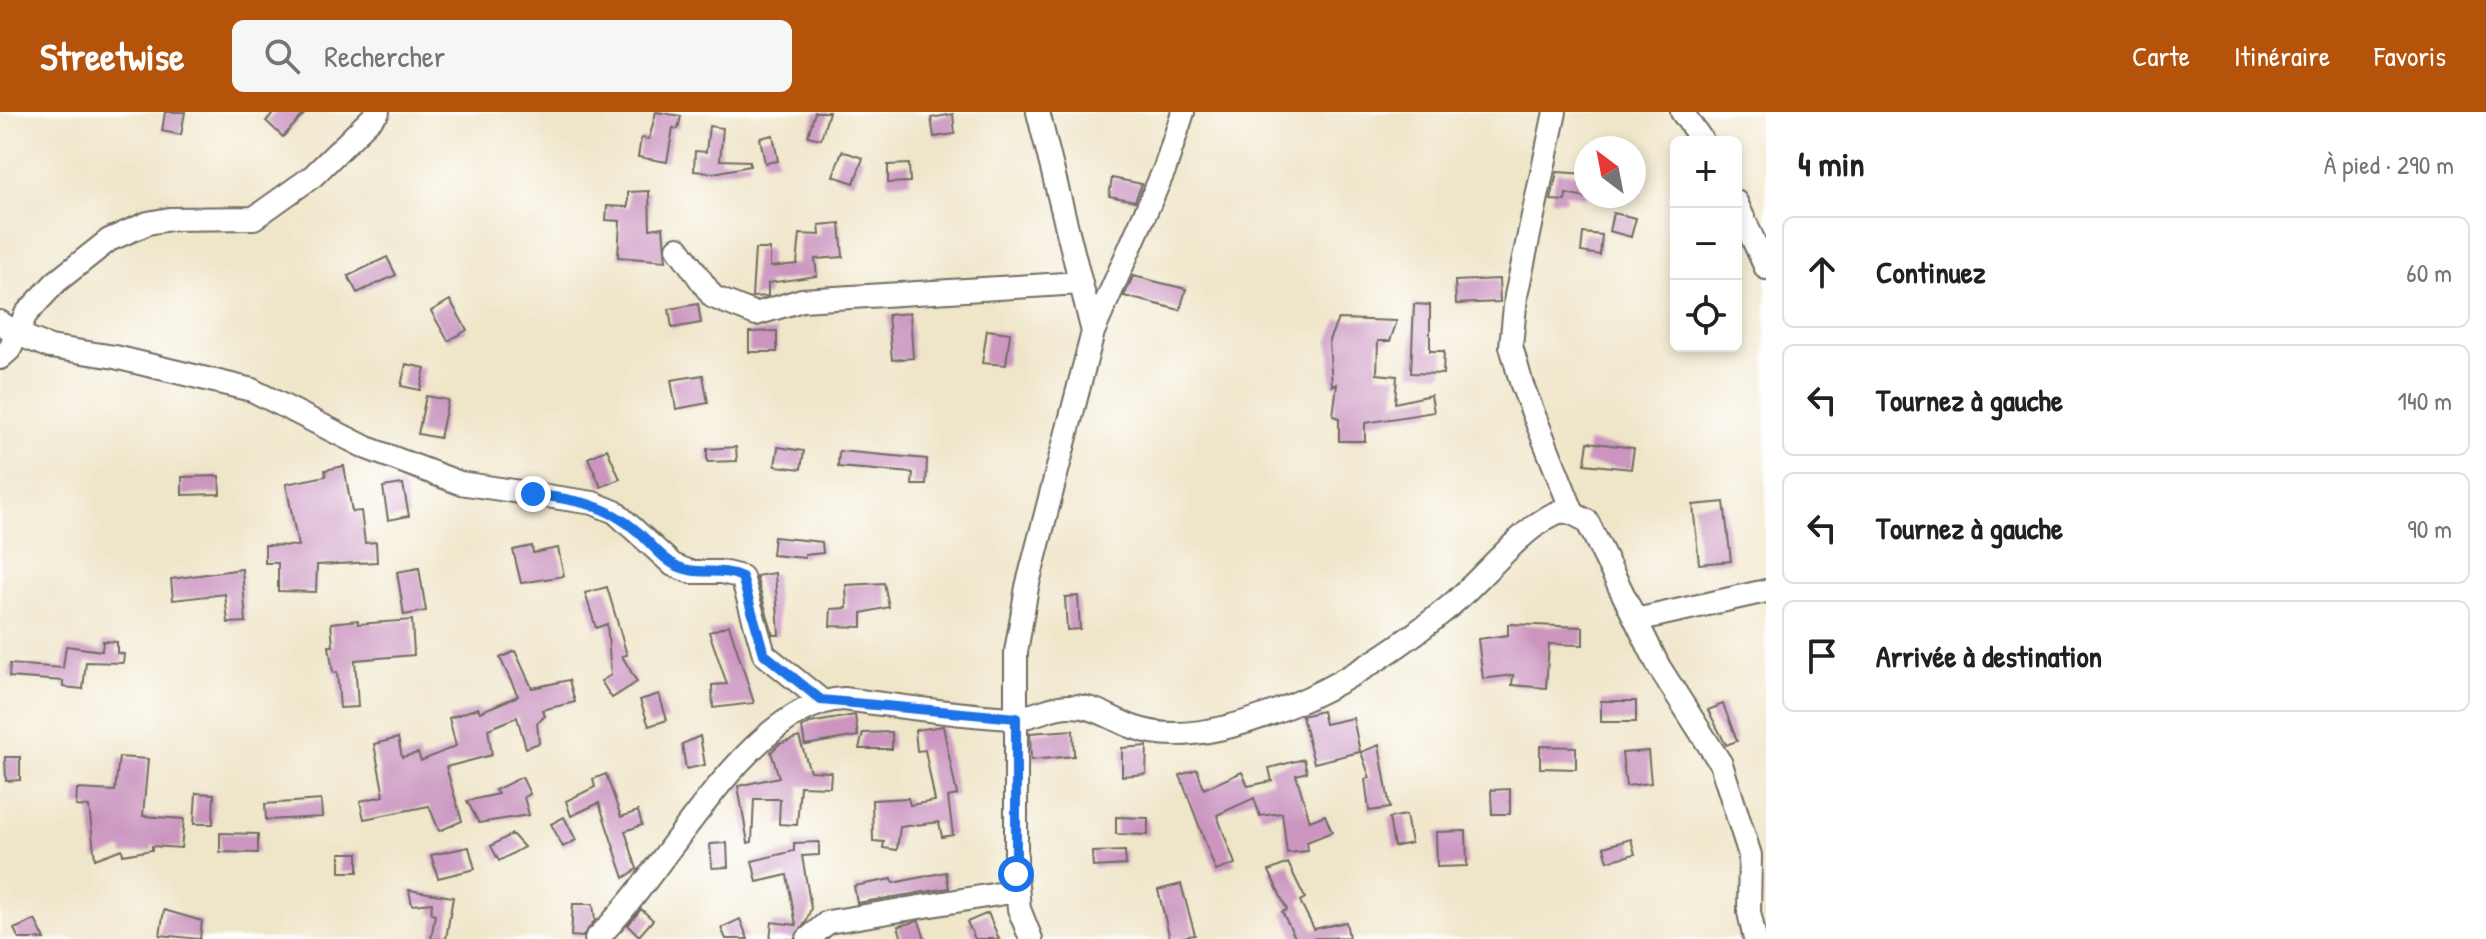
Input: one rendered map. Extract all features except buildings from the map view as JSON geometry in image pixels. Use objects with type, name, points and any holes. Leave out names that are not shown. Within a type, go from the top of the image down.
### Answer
[{"type":"street","points":[[8,328],[56,282],[109,240],[148,223],[170,219],[254,218],[313,176],[378,112]]},
{"type":"street","points":[[1038,112],[1093,332]]},
{"type":"street","points":[[1031,939],[1019,909],[1017,891],[1016,652],[1027,587],[1093,332],[1165,168],[1183,112]]},
{"type":"street","points":[[1555,112],[1516,296],[1511,346],[1522,385],[1573,513]]},
{"type":"street","points":[[1682,112],[1699,136]]},
{"type":"street","points":[[1739,208],[1766,268]]},
{"type":"street","points":[[678,248],[713,297],[756,314],[802,300],[1081,283]]},
{"type":"street","points":[[0,358],[10,349],[8,328]]},
{"type":"street","points":[[8,328],[50,347],[115,357],[252,390],[367,448],[460,483],[593,503],[615,512],[673,565],[691,572],[722,572],[742,577],[764,654],[821,700],[1016,718],[1069,705],[1101,711],[1132,727],[1163,734],[1190,733],[1250,719],[1307,698],[1356,672],[1448,607],[1545,519],[1558,512],[1573,513],[1587,521],[1659,667],[1721,764],[1750,855],[1749,912],[1755,939]]},
{"type":"street","points":[[1636,620],[1766,591]]},
{"type":"street","points":[[596,939],[759,741],[821,700]]},
{"type":"street","points":[[808,939],[828,922],[1017,891]]},
{"type":"route","points":[[533,494],[593,503],[615,512],[673,565],[691,572],[722,572],[742,577],[746,583],[758,643],[764,654],[821,700],[844,699],[1016,718],[1016,874]]}]
